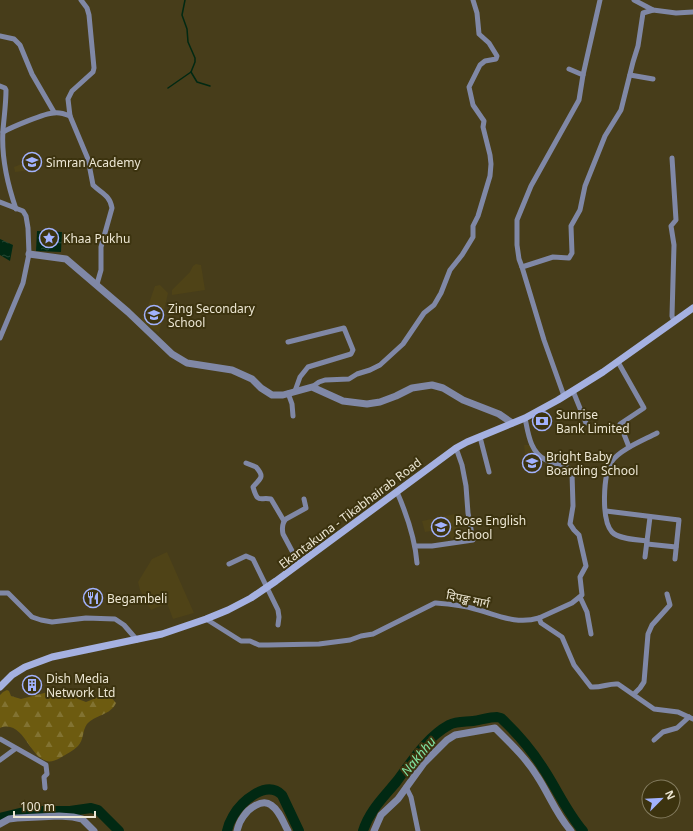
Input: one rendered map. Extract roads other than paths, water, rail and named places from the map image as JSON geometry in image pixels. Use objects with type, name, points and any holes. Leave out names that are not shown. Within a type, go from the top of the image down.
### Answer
[{"type":"main road","name":"Ekantakuna - Tikabhairab Road","points":[[0,687],[12,675],[25,667],[52,657],[162,634],[206,619],[251,598],[300,564],[456,448],[524,418],[564,396],[618,362],[693,308]]},
{"type":"street","points":[[82,0],[89,15],[94,68],[93,72],[72,91],[68,99],[70,116],[88,159],[93,185],[98,190],[103,192],[111,202],[111,213],[101,247],[101,270],[97,284]]},
{"type":"street","points":[[29,254],[66,259],[97,284],[179,359],[187,363],[232,370],[252,379],[261,388],[272,395],[282,395],[312,387],[319,382],[349,379],[374,368],[403,344],[424,313],[434,305],[441,293],[450,270],[462,255],[473,237],[473,226],[478,216],[490,176],[491,164],[485,134],[484,120],[473,105],[469,87],[480,65],[496,59],[497,56],[489,43],[479,34],[477,13],[473,0]]},
{"type":"street","points":[[564,396],[544,340],[519,259],[517,245],[517,220],[531,186],[579,100],[583,75],[600,0]]},
{"type":"street","points":[[634,0],[652,10],[676,13],[693,12]]},
{"type":"street","points":[[522,267],[553,257],[569,258],[572,253],[571,226],[580,210],[585,186],[605,136],[621,110],[632,62],[638,46],[643,14],[652,10]]},
{"type":"street","points":[[0,36],[14,39],[20,45],[32,74],[54,112]]},
{"type":"street","points":[[568,69],[583,75]]},
{"type":"street","points":[[630,75],[653,79]]},
{"type":"street","points":[[2,87],[6,94],[2,132],[3,162],[9,188],[16,208]]},
{"type":"street","points":[[2,132],[14,126],[54,112],[70,116]]},
{"type":"street","points":[[672,158],[676,220],[671,226],[674,245],[672,316],[674,321]]},
{"type":"street","points":[[0,202],[23,211],[26,216],[29,254],[23,282],[0,338]]},
{"type":"street","points":[[685,313],[693,316]]},
{"type":"street","points":[[288,342],[344,328],[353,350],[351,354],[308,367],[300,377],[292,392],[293,416]]},
{"type":"street","points":[[618,362],[644,408],[620,424],[629,447]]},
{"type":"street","points":[[312,387],[343,401],[367,404],[380,402],[412,388],[432,385],[443,388],[463,400],[499,414],[512,423]]},
{"type":"street","points":[[572,391],[586,422]]},
{"type":"street","points":[[524,418],[530,442],[540,456],[546,460],[570,469],[572,473],[572,506],[570,524],[579,535],[586,566],[580,577],[582,595],[580,597],[587,612],[591,634]]},
{"type":"street","points":[[657,434],[629,447],[612,460],[605,476],[606,521],[612,532],[618,536],[647,543],[676,547]]},
{"type":"street","points":[[480,437],[489,472]]},
{"type":"street","points":[[415,546],[432,546],[473,540],[468,513],[466,486],[462,465],[456,448]]},
{"type":"street","points":[[246,463],[256,467],[261,475],[260,481],[253,488],[258,499],[271,499],[284,521],[282,529],[283,534],[300,564]]},
{"type":"street","points":[[397,492],[405,510],[415,546],[417,563]]},
{"type":"street","points":[[284,521],[306,508],[304,498]]},
{"type":"street","points":[[606,511],[679,520],[675,559]]},
{"type":"street","points":[[645,557],[650,517]]},
{"type":"street","points":[[229,564],[246,556],[253,559],[278,610],[280,617],[278,625]]},
{"type":"street","points":[[0,593],[8,593],[32,617],[41,620],[52,622],[86,618],[115,619],[124,625],[137,640]]},
{"type":"street","points":[[634,694],[644,682],[648,634],[650,628],[670,605],[667,594]]},
{"type":"street","name":"दिपङ्ख मार्ग","points":[[206,619],[241,641],[250,641],[259,645],[319,644],[350,640],[373,634],[435,603],[475,609],[519,621],[529,621],[539,618],[580,597]]},
{"type":"street","points":[[539,618],[541,623],[562,637],[574,665],[591,687],[618,684],[654,709],[678,712],[691,718],[677,728],[663,732],[654,740]]},
{"type":"street","points":[[374,831],[381,815],[398,799],[424,762],[447,740],[455,735],[495,728],[527,761],[538,777],[557,813],[571,831]]},
{"type":"street","points":[[0,739],[46,765],[47,774],[44,777],[45,788]]},
{"type":"street","points":[[0,760],[15,748]]},
{"type":"street","points":[[406,787],[411,798],[418,831]]},
{"type":"street","points":[[237,831],[242,817],[253,807],[261,802],[265,802],[271,805],[278,812],[288,831]]},
{"type":"street","points":[[0,824],[10,819],[17,818],[65,816],[82,819],[94,831]]},
{"type":"water","points":[[37,231],[62,232],[61,252],[36,251]]},
{"type":"water","points":[[0,239],[13,245],[10,261],[0,255]]},
{"type":"waterway","points":[[168,88],[191,72],[195,62],[195,58],[188,42],[187,29],[182,15],[185,0]]},
{"type":"waterway","points":[[191,72],[197,82],[210,86]]},
{"type":"waterway","name":"Nakhhu","points":[[363,831],[377,804],[397,781],[420,750],[434,736],[449,725],[458,722],[473,721],[491,717],[501,718],[513,729],[534,754],[572,816],[583,831]]},
{"type":"waterway","name":"Nakhhu","points":[[227,831],[237,810],[248,799],[254,794],[269,790],[276,791],[282,795],[299,831]]},
{"type":"waterway","name":"Nakhhu","points":[[0,818],[28,811],[70,811],[91,808],[98,810],[119,831]]},
{"type":"place","name":"Simran Academy","points":[[32,162]]},
{"type":"place","name":"Khaa Pukhu","points":[[49,238]]},
{"type":"place","name":"Zing Secondary School","points":[[154,315]]},
{"type":"place","name":"Sunrise Bank Limited","points":[[542,421]]},
{"type":"place","name":"Bright Baby Boarding School","points":[[532,463]]},
{"type":"place","name":"Rose English School","points":[[441,527]]},
{"type":"place","name":"Begambeli","points":[[93,598]]},
{"type":"place","name":"Dish Media Network Ltd","points":[[32,685]]}]
